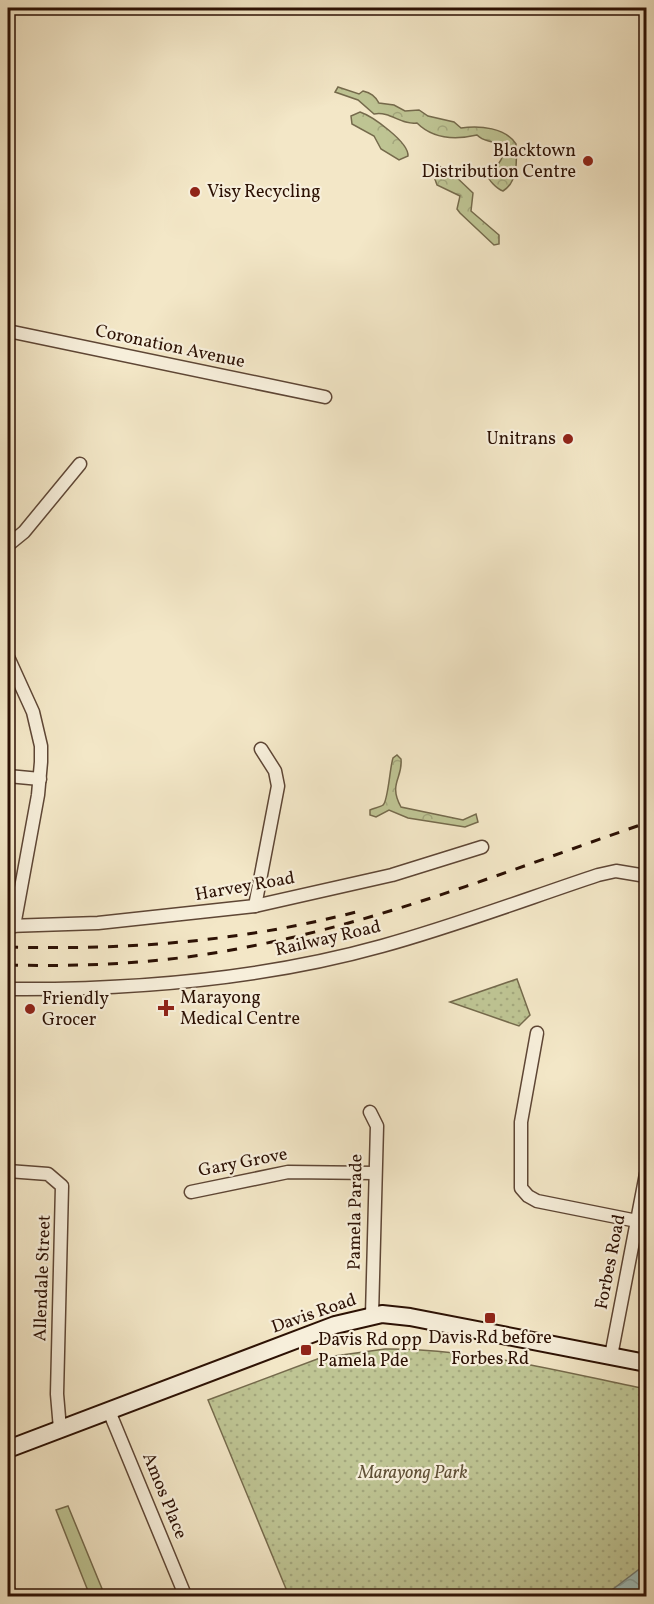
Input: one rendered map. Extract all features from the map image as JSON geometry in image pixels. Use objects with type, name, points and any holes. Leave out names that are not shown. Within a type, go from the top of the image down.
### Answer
[{"type":"street","name":"Coronation Avenue","points":[[8,331],[325,397]]},
{"type":"street","points":[[8,545],[24,532],[80,464]]},
{"type":"street","points":[[8,657],[33,712],[38,729],[40,779],[11,926]]},
{"type":"street","points":[[255,906],[278,786],[275,771],[261,749]]},
{"type":"street","points":[[8,776],[40,779]]},
{"type":"street","name":"Harvey Road","points":[[11,926],[98,923],[255,906],[392,875],[482,847]]},
{"type":"street","name":"Railway Road","points":[[8,989],[112,987],[259,973],[382,946],[598,874],[616,872],[646,876]]},
{"type":"street","points":[[537,1033],[521,1117],[521,1188],[537,1201],[637,1221]]},
{"type":"street","name":"Pamela Parade","points":[[370,1112],[376,1126],[372,1315]]},
{"type":"street","name":"Allendale Street","points":[[8,1171],[48,1173],[62,1186],[57,1394],[60,1429]]},
{"type":"street","name":"Gary Grove","points":[[190,1192],[288,1172],[375,1173]]},
{"type":"street","name":"Forbes Road","points":[[611,1356],[646,1174]]},
{"type":"street","name":"Davis Road","points":[[8,1449],[335,1325],[372,1315],[410,1317],[646,1363]]},
{"type":"street","name":"Amos Place","points":[[109,1411],[184,1595]]},
{"type":"street","points":[[8,1589],[10,1596]]},
{"type":"green space","points":[[338,87],[359,94],[366,92],[376,98],[379,103],[394,105],[405,111],[419,110],[428,116],[454,122],[461,128],[492,129],[506,134],[516,144],[516,164],[512,182],[503,191],[493,184],[487,174],[498,164],[503,155],[500,146],[495,143],[477,135],[445,137],[430,132],[417,123],[406,122],[386,114],[374,114],[358,100],[335,92]]},
{"type":"green space","points":[[360,112],[381,124],[396,137],[407,150],[408,156],[399,160],[381,149],[374,136],[352,124],[351,116]]},
{"type":"green space","points":[[437,165],[451,172],[473,193],[471,211],[499,235],[499,244],[494,245],[460,213],[457,209],[460,196],[437,185],[432,171]]},
{"type":"green space","points":[[397,755],[401,759],[401,766],[396,792],[401,807],[463,820],[476,814],[478,822],[465,827],[408,818],[389,810],[376,817],[370,815],[370,810],[382,806],[385,802],[393,758]]},
{"type":"green space","points":[[517,979],[530,1015],[519,1026],[450,1002]]},
{"type":"green space","name":"Marayong Park","points":[[385,1349],[451,1352],[484,1357],[646,1389],[646,1596],[289,1596],[208,1400],[320,1358]]},
{"type":"green space","points":[[68,1506],[105,1596],[90,1596],[56,1510]]},
{"type":"water","points":[[646,1564],[646,1594],[644,1596],[604,1596]]},
{"type":"railway","points":[[8,965],[68,965],[158,960],[218,952],[298,936],[449,892],[646,823]]},
{"type":"railway","points":[[8,947],[97,947],[183,942],[269,931],[356,912]]},
{"type":"place","name":"Blacktown Distribution Centre","points":[[588,161]]},
{"type":"place","name":"Visy Recycling","points":[[195,192]]},
{"type":"place","name":"Unitrans","points":[[568,439]]},
{"type":"place","name":"Marayong Medical Centre","points":[[166,1008]]},
{"type":"place","name":"Friendly Grocer","points":[[30,1009]]},
{"type":"place","name":"Davis Rd before Forbes Rd","points":[[490,1318]]},
{"type":"place","name":"Davis Rd opp Pamela Pde","points":[[306,1350]]}]
